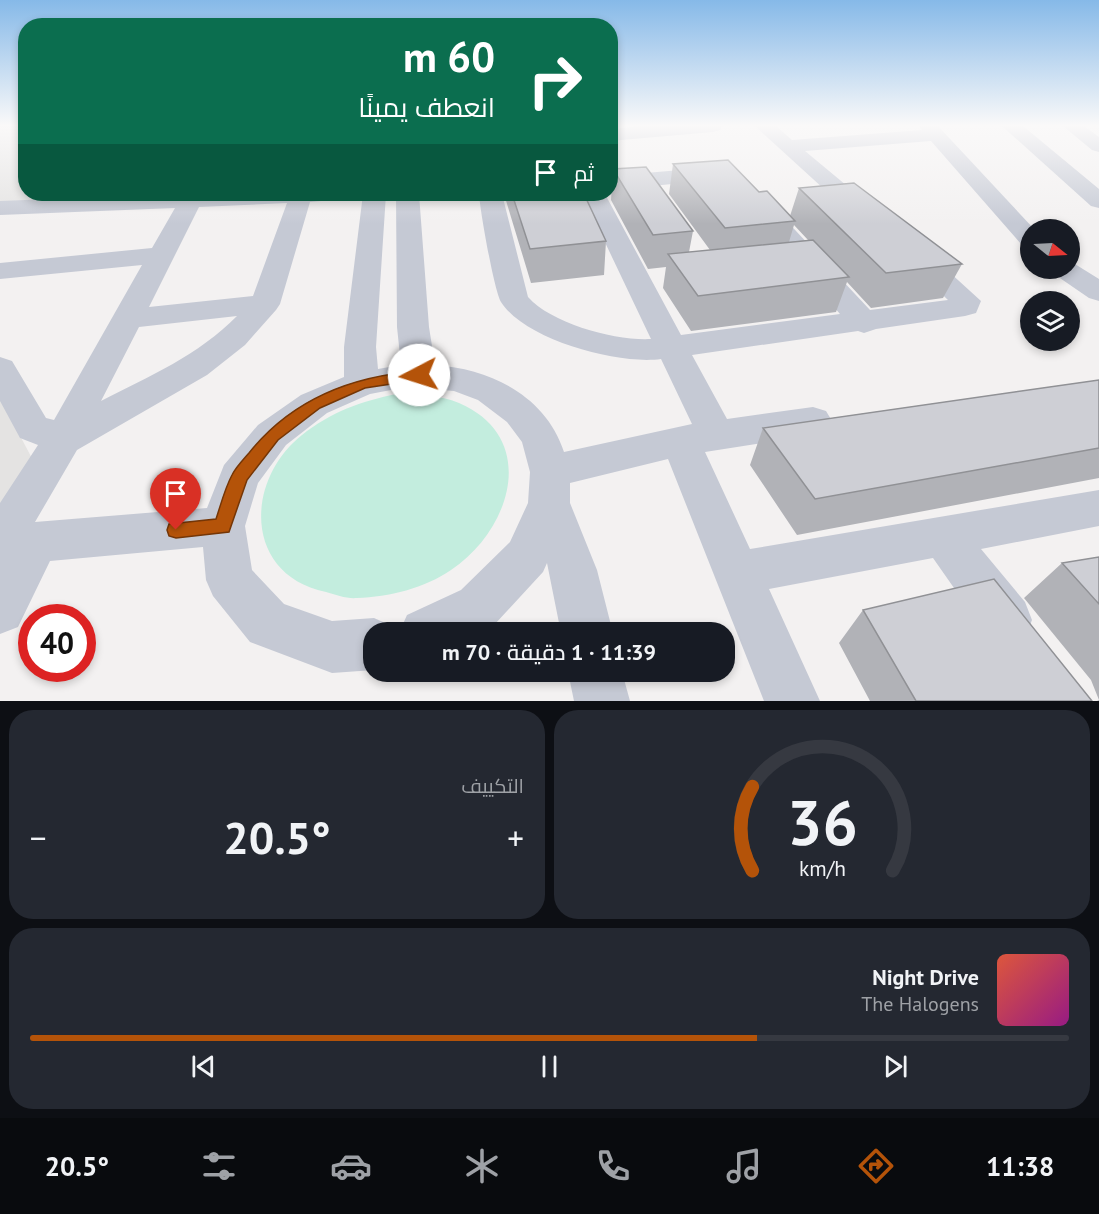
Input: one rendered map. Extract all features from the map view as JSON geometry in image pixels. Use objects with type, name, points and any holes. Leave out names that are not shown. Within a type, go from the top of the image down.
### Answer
[{"type":"street","points":[[492,201],[514,299],[519,308],[533,317],[580,337],[613,347],[643,350],[671,347],[864,323],[965,307],[967,304],[954,290],[802,159]]},
{"type":"street","points":[[958,159],[1020,228]]},
{"type":"street","points":[[1049,159],[1099,201]]},
{"type":"street","points":[[618,186],[651,190],[708,175],[728,176],[774,208],[810,262],[864,323]]},
{"type":"street","points":[[817,203],[850,200]]},
{"type":"street","points":[[0,208],[31,201]]},
{"type":"street","points":[[0,610],[12,543],[63,439],[161,255],[178,201]]},
{"type":"street","points":[[0,369],[33,428],[63,439],[195,367],[234,338],[265,304],[299,201]]},
{"type":"street","points":[[362,384],[360,347],[373,201]]},
{"type":"street","points":[[408,201],[413,327],[419,375]]},
{"type":"street","points":[[612,201],[638,280],[671,347],[737,573],[792,701]]},
{"type":"street","points":[[0,271],[161,255]]},
{"type":"street","points":[[777,266],[810,262]]},
{"type":"street","points":[[638,280],[669,278]]},
{"type":"street","points":[[1080,279],[1099,292]]},
{"type":"street","points":[[128,319],[265,304]]},
{"type":"street","points":[[363,645],[332,647],[268,624],[230,580],[223,526],[239,477],[272,435],[314,404],[362,384],[419,375],[457,380],[491,392],[520,412],[540,438],[584,622]]},
{"type":"street","points":[[550,487],[698,438],[843,417]]},
{"type":"street","points":[[447,622],[478,607],[527,557],[550,487]]},
{"type":"street","points":[[737,573],[943,535],[1095,514]]},
{"type":"street","points":[[12,543],[223,526]]},
{"type":"street","points":[[943,535],[1034,655]]},
{"type":"street","points":[[597,682],[602,701]]},
{"type":"shaded area","points":[[0,159],[18,159],[18,201],[147,201],[0,206]]},
{"type":"shaded area","points":[[0,398],[44,481],[0,563]]},
{"type":"green space","points":[[397,394],[452,400],[484,419],[500,438],[508,461],[508,485],[501,509],[489,532],[472,553],[451,570],[418,587],[382,596],[353,598],[299,582],[280,567],[267,547],[262,524],[262,500],[270,477],[283,454],[313,427],[347,408]]},
{"type":"building","points":[[728,160],[759,192],[767,191],[795,221],[725,228],[673,164]]},
{"type":"building","points":[[646,167],[693,231],[653,235],[618,177],[618,169]]},
{"type":"building","points":[[854,183],[962,264],[886,273],[799,188]]},
{"type":"building","points":[[514,201],[587,201],[606,241],[530,249]]},
{"type":"building","points":[[813,240],[849,277],[698,296],[668,254]]},
{"type":"building","points":[[1099,380],[1099,448],[815,499],[763,428]]},
{"type":"building","points":[[1099,557],[1099,604],[1062,563]]},
{"type":"building","points":[[994,579],[1092,701],[916,701],[863,610]]},
{"type":"route","points":[[176,530],[223,526],[239,477],[272,435],[314,404],[362,384],[419,375]]}]
